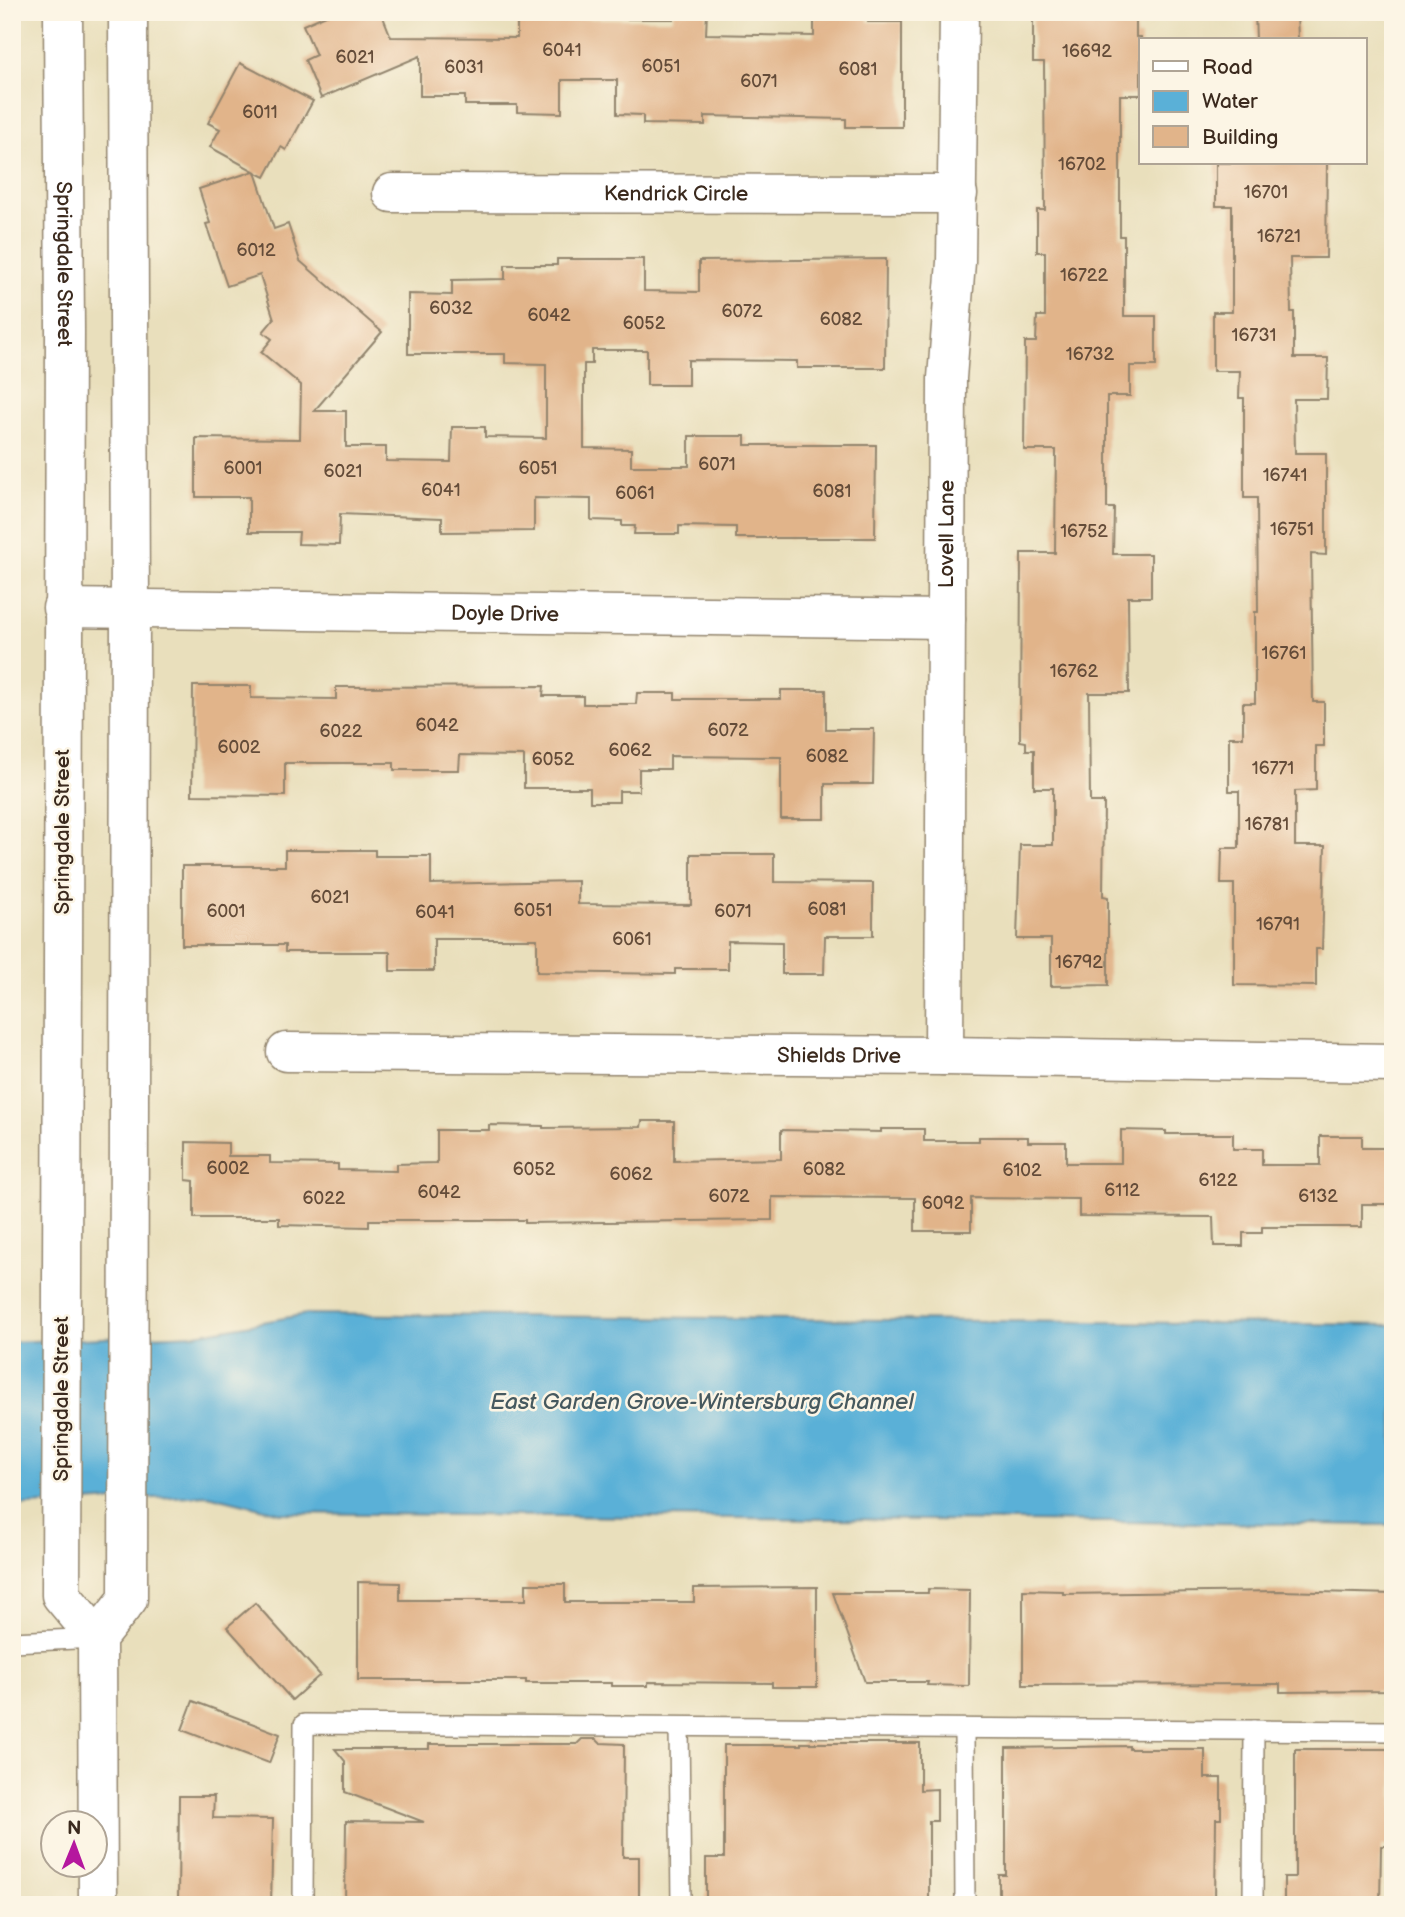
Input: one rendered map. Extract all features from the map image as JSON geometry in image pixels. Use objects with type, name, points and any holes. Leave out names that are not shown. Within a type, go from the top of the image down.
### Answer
[{"type":"street","name":"Springdale Street","points":[[63,12],[65,331],[62,608],[61,1595],[97,1638]]},
{"type":"street","points":[[98,1905],[97,1638],[128,1599],[128,12]]},
{"type":"street","name":"Lovell Lane","points":[[944,1056],[947,379],[956,262],[959,12]]},
{"type":"street","name":"Kendrick Circle","points":[[392,193],[958,194]]},
{"type":"street","name":"Doyle Drive","points":[[62,608],[946,619]]},
{"type":"street","name":"Shields Drive","points":[[286,1052],[944,1056],[1393,1063]]},
{"type":"lane","points":[[12,1642],[97,1638]]},
{"type":"lane","points":[[303,1905],[304,1724],[1393,1731]]},
{"type":"lane","points":[[679,1727],[681,1905]]},
{"type":"lane","points":[[964,1730],[965,1905]]},
{"type":"lane","points":[[1253,1905],[1254,1730]]},
{"type":"water","name":"East Garden Grove-Wintersburg Channel","points":[[307,1314],[1393,1325],[1393,1525],[281,1513],[208,1495],[12,1506],[12,1342],[196,1334]]},
{"type":"building","points":[[333,12],[381,12],[391,37],[517,38],[517,19],[673,19],[673,12],[707,12],[706,34],[814,36],[814,14],[868,14],[868,22],[902,22],[902,127],[846,127],[846,119],[705,116],[705,125],[643,124],[643,115],[617,114],[617,80],[562,80],[562,113],[517,112],[517,105],[465,105],[465,96],[420,96],[420,56],[321,98],[305,60],[316,55],[303,25]]},
{"type":"building","points":[[1033,12],[1136,12],[1136,37],[1141,37],[1139,95],[1120,95],[1120,236],[1124,236],[1124,316],[1156,316],[1156,366],[1130,366],[1130,396],[1107,396],[1107,508],[1114,508],[1113,554],[1151,554],[1151,597],[1128,597],[1129,693],[1089,693],[1090,802],[1104,802],[1103,896],[1108,897],[1108,985],[1051,986],[1051,939],[1017,939],[1020,845],[1053,845],[1053,788],[1034,788],[1034,750],[1026,750],[1026,742],[1020,741],[1021,553],[1055,553],[1056,450],[1024,450],[1025,342],[1036,342],[1037,316],[1045,316],[1045,252],[1037,252],[1037,210],[1045,210],[1044,62],[1033,62]]},
{"type":"building","points":[[1255,12],[1297,12],[1298,38],[1256,38]]},
{"type":"building","points":[[240,63],[313,101],[286,150],[281,147],[265,177],[255,172],[274,229],[288,224],[300,261],[382,332],[314,411],[346,411],[346,447],[386,447],[386,461],[451,462],[452,427],[485,427],[485,437],[546,438],[546,364],[505,363],[505,354],[408,354],[408,294],[452,295],[452,280],[505,279],[505,265],[557,265],[557,259],[644,259],[644,291],[699,292],[699,261],[886,259],[885,368],[797,368],[797,361],[688,360],[688,385],[647,385],[647,350],[592,350],[592,364],[584,364],[584,448],[631,449],[631,466],[689,466],[689,436],[745,436],[745,445],[876,445],[875,538],[736,538],[736,527],[679,526],[679,534],[634,534],[635,526],[622,526],[622,521],[591,520],[591,499],[534,498],[534,531],[442,532],[442,518],[340,514],[339,545],[298,544],[299,532],[249,532],[249,497],[196,497],[196,438],[300,439],[301,385],[261,352],[272,339],[263,332],[274,319],[260,275],[227,286],[206,224],[210,223],[199,189],[254,171],[210,147],[220,129],[208,123]]},
{"type":"building","points":[[1216,164],[1327,164],[1326,258],[1290,258],[1294,358],[1328,358],[1327,399],[1294,399],[1295,453],[1326,453],[1326,555],[1311,554],[1313,702],[1324,702],[1324,746],[1316,746],[1316,790],[1295,791],[1295,846],[1325,846],[1322,949],[1316,949],[1316,986],[1234,985],[1234,884],[1221,884],[1222,848],[1239,848],[1239,791],[1229,791],[1229,737],[1243,737],[1243,703],[1255,703],[1255,612],[1258,612],[1257,498],[1244,498],[1244,398],[1239,398],[1240,371],[1213,371],[1213,312],[1232,312],[1232,206],[1216,206]]},
{"type":"building","points":[[193,686],[251,686],[251,698],[336,699],[336,687],[544,686],[543,696],[583,696],[583,704],[636,704],[637,693],[675,693],[675,699],[781,699],[781,690],[826,690],[826,729],[874,729],[873,784],[825,784],[825,819],[781,819],[781,757],[670,756],[670,769],[639,769],[639,791],[619,791],[619,802],[590,802],[590,788],[524,788],[524,756],[460,755],[459,770],[394,770],[394,763],[285,763],[285,796],[192,795]]},
{"type":"building","points":[[285,850],[375,850],[375,856],[431,856],[431,884],[578,881],[578,904],[691,905],[691,854],[774,854],[774,882],[873,883],[873,936],[825,936],[824,974],[782,974],[782,942],[728,941],[728,969],[675,969],[675,974],[537,972],[537,939],[434,939],[434,971],[390,971],[390,952],[285,952],[285,945],[182,945],[182,866],[285,866]]},
{"type":"building","points":[[642,1121],[674,1121],[674,1161],[781,1159],[781,1130],[881,1132],[881,1129],[924,1129],[924,1141],[979,1141],[979,1137],[1028,1137],[1028,1142],[1066,1142],[1066,1163],[1121,1163],[1121,1130],[1166,1131],[1166,1134],[1233,1134],[1233,1149],[1262,1149],[1262,1165],[1320,1165],[1320,1136],[1362,1136],[1362,1148],[1393,1148],[1393,1204],[1362,1204],[1362,1227],[1262,1227],[1262,1233],[1243,1233],[1243,1246],[1214,1246],[1213,1217],[1079,1216],[1079,1199],[971,1198],[971,1231],[915,1231],[915,1198],[772,1197],[772,1220],[525,1223],[525,1220],[369,1220],[369,1227],[279,1225],[279,1218],[194,1218],[194,1181],[186,1180],[186,1142],[228,1143],[228,1156],[270,1156],[270,1163],[338,1164],[338,1170],[396,1171],[396,1164],[437,1163],[437,1130],[489,1130],[489,1125],[543,1128],[641,1127]]},
{"type":"building","points":[[358,1582],[400,1583],[400,1600],[526,1600],[526,1584],[565,1584],[565,1602],[694,1602],[694,1588],[817,1587],[817,1687],[772,1687],[772,1683],[648,1682],[648,1686],[611,1686],[611,1683],[526,1683],[526,1680],[358,1680]]},
{"type":"building","points":[[928,1589],[970,1590],[969,1686],[927,1685],[928,1682],[865,1682],[833,1593],[928,1593]]},
{"type":"building","points":[[1023,1590],[1063,1591],[1063,1594],[1280,1591],[1393,1594],[1393,1691],[1280,1692],[1280,1684],[1023,1685]]},
{"type":"building","points":[[255,1603],[320,1675],[292,1700],[227,1627]]},
{"type":"building","points":[[193,1701],[280,1734],[269,1763],[182,1730]]},
{"type":"building","points":[[582,1739],[624,1744],[623,1857],[639,1857],[639,1905],[345,1905],[346,1821],[424,1822],[345,1792],[345,1761],[335,1749],[429,1749],[429,1744],[577,1744]]},
{"type":"building","points":[[920,1743],[920,1790],[937,1789],[937,1821],[929,1821],[929,1901],[808,1901],[808,1905],[706,1905],[706,1858],[724,1858],[724,1745]]},
{"type":"building","points":[[1129,1746],[1129,1749],[1205,1749],[1205,1778],[1221,1778],[1221,1819],[1216,1819],[1215,1903],[999,1905],[999,1875],[1006,1875],[1006,1748]]},
{"type":"building","points":[[1295,1749],[1393,1749],[1393,1846],[1381,1846],[1380,1905],[1284,1905],[1284,1877],[1295,1877]]},
{"type":"building","points":[[179,1796],[214,1796],[213,1818],[273,1819],[271,1905],[178,1905]]}]
